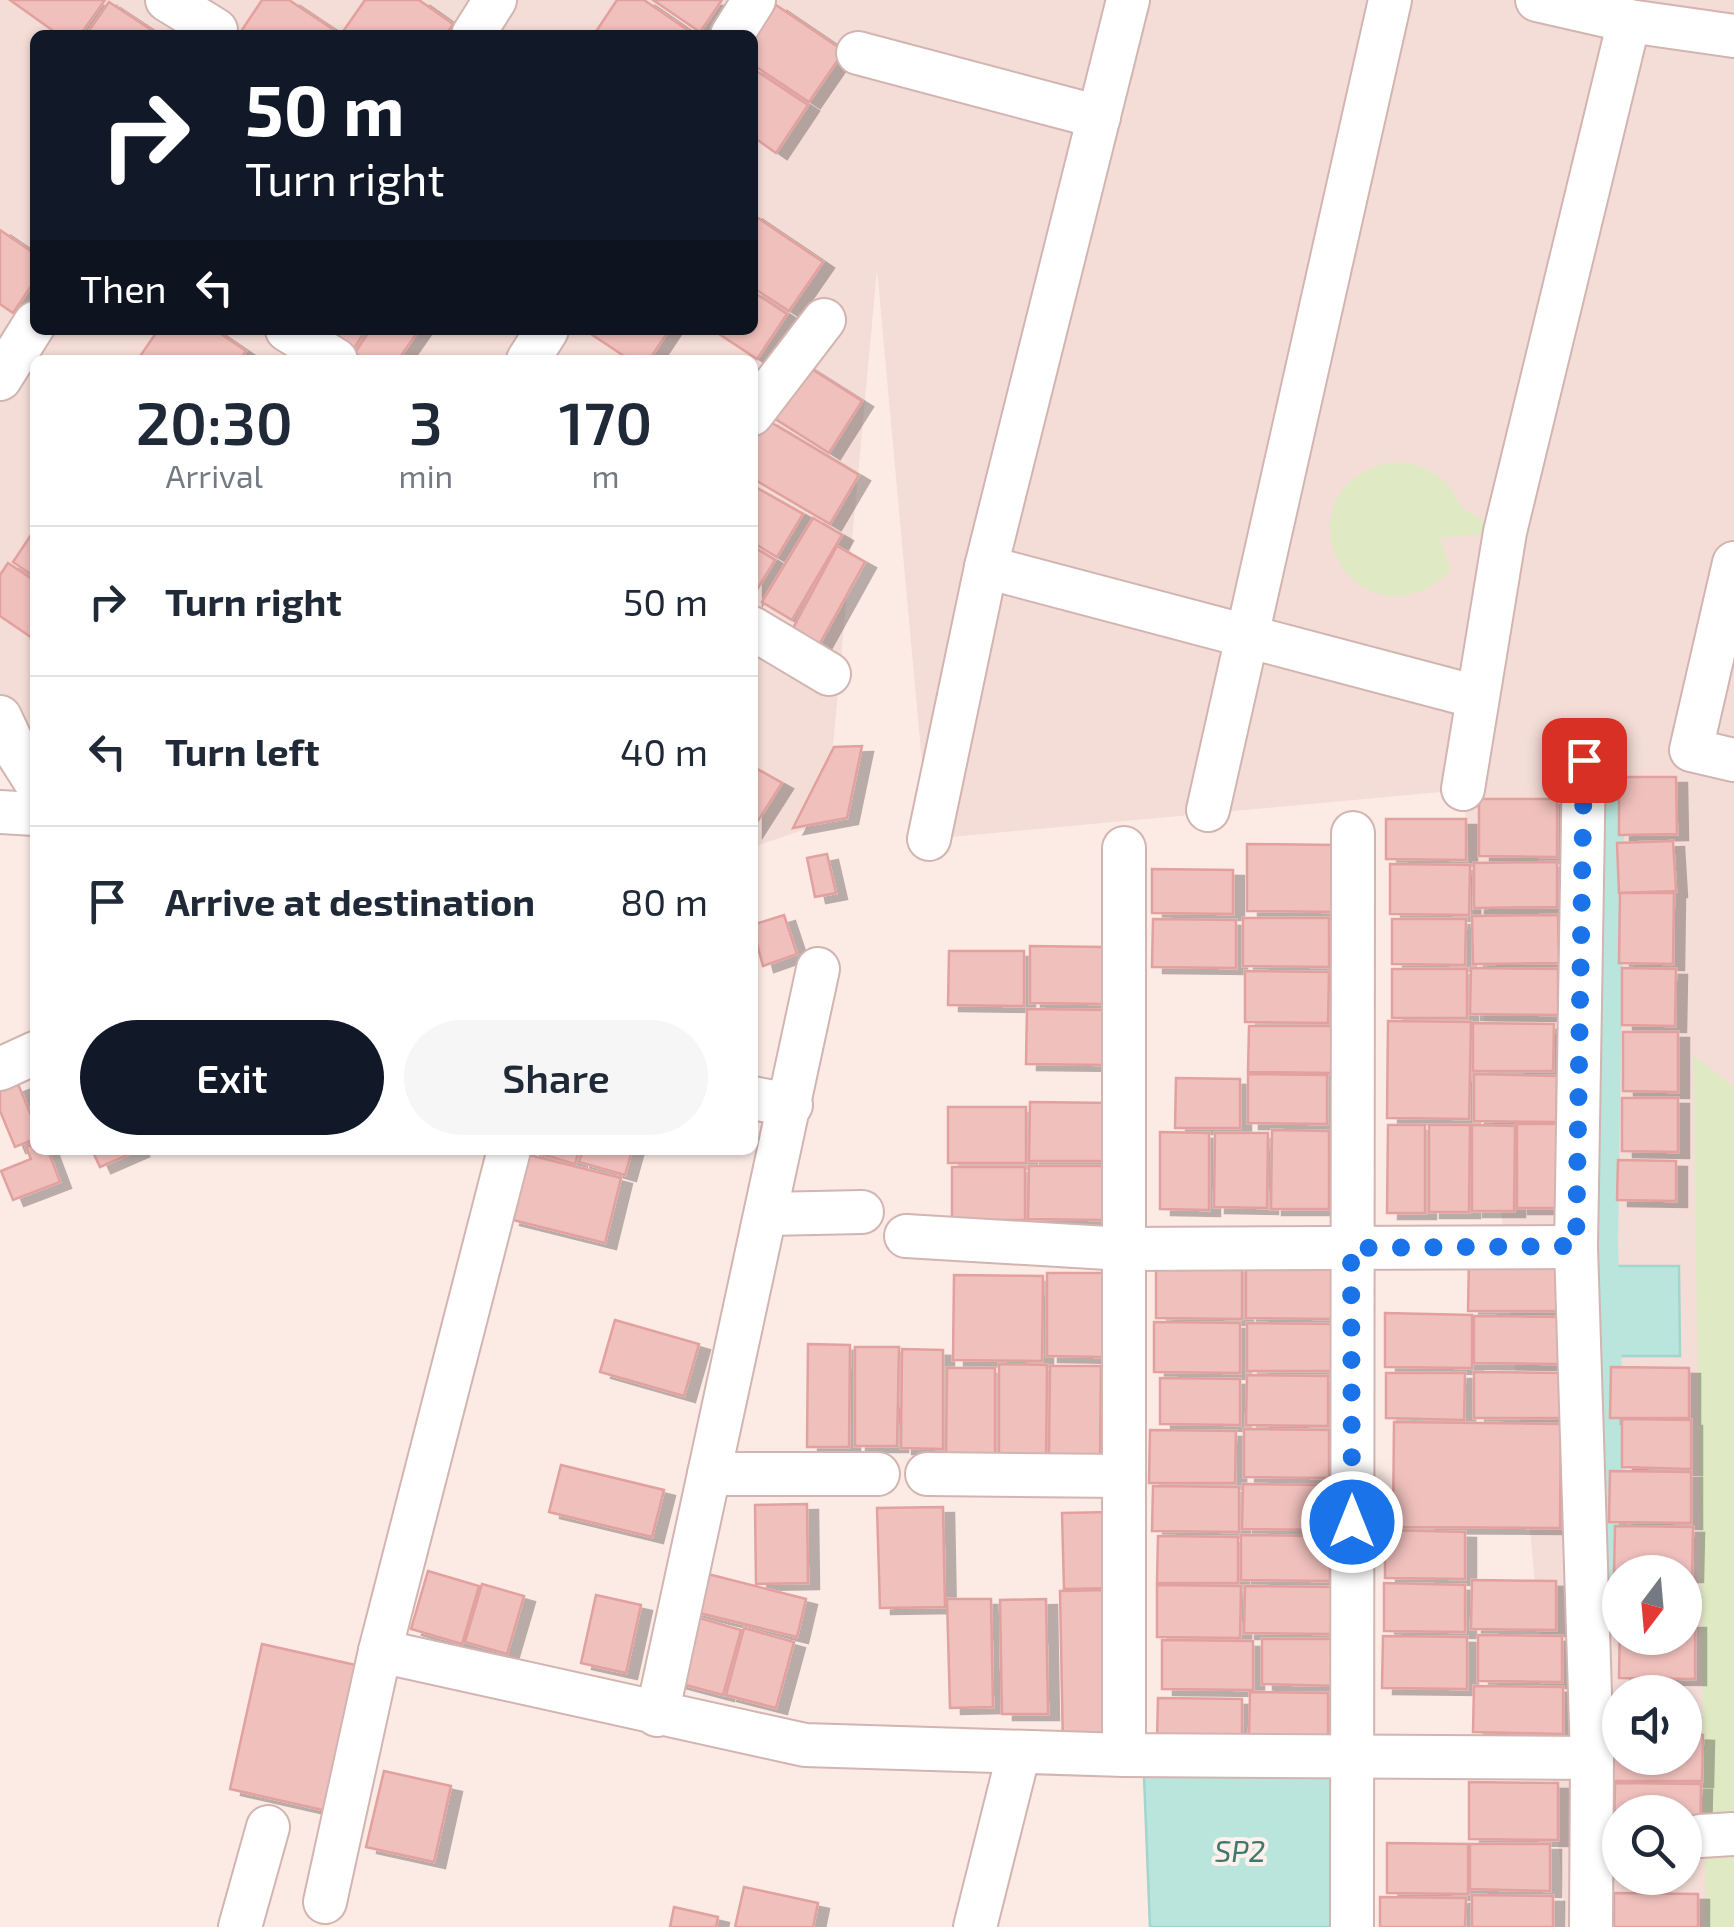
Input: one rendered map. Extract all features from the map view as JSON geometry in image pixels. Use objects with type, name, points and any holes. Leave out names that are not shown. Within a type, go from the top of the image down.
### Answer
[{"type":"street","points":[[167,0],[221,22]]},
{"type":"street","points":[[476,30],[495,0]]},
{"type":"street","points":[[735,30],[754,0]]},
{"type":"street","points":[[929,839],[986,567],[1128,0]]},
{"type":"street","points":[[1208,810],[1390,0]]},
{"type":"street","points":[[1542,1],[1629,21],[1734,36]]},
{"type":"street","points":[[1463,789],[1505,532],[1629,21]]},
{"type":"street","points":[[858,53],[1099,117]]},
{"type":"street","points":[[758,406],[824,320]]},
{"type":"street","points":[[0,380],[30,331]]},
{"type":"street","points":[[294,335],[328,355]]},
{"type":"street","points":[[1734,563],[1690,750],[1734,760]]},
{"type":"street","points":[[986,567],[1477,698]]},
{"type":"street","points":[[758,632],[829,674]]},
{"type":"street","points":[[1584,760],[1576,1246],[1592,1758],[1591,1927]]},
{"type":"street","points":[[0,812],[30,814]]},
{"type":"street","points":[[1352,833],[1352,1927]]},
{"type":"street","points":[[1124,848],[1124,1755]]},
{"type":"street","points":[[657,1714],[767,1214],[772,1102],[818,969]]},
{"type":"street","points":[[0,1069],[30,1054]]},
{"type":"street","points":[[325,1902],[380,1651],[509,1155]]},
{"type":"street","points":[[767,1214],[862,1212]]},
{"type":"street","points":[[906,1236],[1124,1249],[1576,1246]]},
{"type":"street","points":[[708,1474],[878,1474]]},
{"type":"street","points":[[927,1474],[1124,1476]]},
{"type":"street","points":[[380,1651],[805,1745],[1124,1755],[1592,1758]]},
{"type":"street","points":[[976,1927],[1019,1752]]},
{"type":"street","points":[[240,1927],[268,1827]]},
{"type":"shaded area","points":[[0,0],[1734,0],[1734,1927],[1566,1927],[1463,790],[929,839],[877,270],[826,822],[758,845],[758,355],[30,355],[30,805],[0,748]]},
{"type":"green space","points":[[1389,462],[1412,463],[1433,472],[1450,487],[1462,508],[1505,532],[1440,538],[1451,571],[1417,593],[1385,595],[1358,584],[1339,562],[1330,534],[1334,506],[1353,480]]},
{"type":"green space","points":[[1693,1055],[1734,1087],[1734,1927],[1706,1927]]},
{"type":"water","points":[[1610,1266],[1679,1266],[1680,1356],[1614,1356]]},
{"type":"water","name":"SP2","points":[[1144,1776],[1336,1777],[1330,1927],[1150,1927]]},
{"type":"building","points":[[10,0],[105,0],[84,30],[52,30]]},
{"type":"building","points":[[262,0],[289,0],[334,30],[242,30]]},
{"type":"building","points":[[365,0],[419,0],[453,24],[449,30],[344,30]]},
{"type":"building","points":[[617,0],[644,0],[688,30],[597,30]]},
{"type":"building","points":[[653,0],[722,0],[701,30]]},
{"type":"building","points":[[109,2],[151,30],[89,30]]},
{"type":"building","points":[[776,5],[844,51],[809,102],[758,68],[758,30]]},
{"type":"building","points":[[758,72],[808,105],[776,153],[758,140]]},
{"type":"building","points":[[758,218],[823,262],[789,311],[758,291]]},
{"type":"building","points":[[0,230],[30,251],[30,288],[13,313],[0,304]]},
{"type":"building","points":[[758,295],[787,314],[758,358],[721,335],[758,335]]},
{"type":"building","points":[[155,335],[222,335],[246,351],[243,355],[141,355]]},
{"type":"building","points":[[322,335],[363,335],[350,354]]},
{"type":"building","points":[[367,335],[416,335],[402,355],[355,353]]},
{"type":"building","points":[[592,335],[666,335],[652,355],[622,355]]},
{"type":"building","points":[[799,361],[862,401],[829,453],[766,413]]},
{"type":"building","points":[[767,420],[859,475],[830,524],[758,482],[758,435]]},
{"type":"building","points":[[758,488],[803,514],[777,557],[758,546]]},
{"type":"building","points":[[813,518],[842,535],[792,620],[762,602]]},
{"type":"building","points":[[30,536],[30,574],[13,562]]},
{"type":"building","points":[[837,546],[865,562],[819,645],[792,630]]},
{"type":"building","points":[[758,550],[775,560],[758,588]]},
{"type":"building","points":[[8,563],[30,578],[30,637],[0,616],[0,575]]},
{"type":"building","points":[[862,746],[847,818],[793,828],[834,747]]},
{"type":"building","points":[[758,769],[782,783],[758,821]]},
{"type":"building","points":[[1619,777],[1676,777],[1677,834],[1619,835]]},
{"type":"building","points":[[1479,799],[1557,799],[1557,857],[1479,856]]},
{"type":"building","points":[[1386,819],[1466,819],[1466,860],[1386,859]]},
{"type":"building","points":[[1673,841],[1676,891],[1619,893],[1617,843]]},
{"type":"building","points":[[1247,844],[1338,845],[1338,912],[1247,911]]},
{"type":"building","points":[[827,854],[836,893],[815,897],[807,858]]},
{"type":"building","points":[[1557,862],[1557,907],[1474,908],[1474,863]]},
{"type":"building","points":[[1390,864],[1470,865],[1469,915],[1390,914]]},
{"type":"building","points":[[1152,869],[1233,870],[1233,914],[1152,913]]},
{"type":"building","points":[[1620,893],[1674,893],[1673,964],[1619,963]]},
{"type":"building","points":[[784,915],[797,954],[763,966],[758,923]]},
{"type":"building","points":[[1558,915],[1559,963],[1473,964],[1472,916]]},
{"type":"building","points":[[1243,918],[1329,918],[1329,967],[1243,966]]},
{"type":"building","points":[[1153,919],[1236,920],[1236,968],[1152,967]]},
{"type":"building","points":[[1392,919],[1466,919],[1465,965],[1392,964]]},
{"type":"building","points":[[1030,946],[1104,947],[1104,1004],[1030,1003]]},
{"type":"building","points":[[949,951],[1024,951],[1024,1006],[948,1005]]},
{"type":"building","points":[[1471,968],[1558,969],[1558,1015],[1470,1014]]},
{"type":"building","points":[[1622,968],[1676,969],[1675,1026],[1622,1025]]},
{"type":"building","points":[[1392,969],[1467,969],[1467,1018],[1392,1018]]},
{"type":"building","points":[[1245,971],[1329,972],[1328,1023],[1245,1022]]},
{"type":"building","points":[[1027,1009],[1111,1010],[1110,1065],[1026,1064]]},
{"type":"building","points":[[1388,1021],[1471,1022],[1469,1119],[1387,1118]]},
{"type":"building","points":[[1473,1023],[1554,1024],[1553,1071],[1473,1071]]},
{"type":"building","points":[[1249,1026],[1335,1026],[1334,1073],[1248,1072]]},
{"type":"building","points":[[1623,1032],[1678,1032],[1678,1092],[1623,1091]]},
{"type":"building","points":[[1248,1074],[1327,1075],[1327,1124],[1248,1123]]},
{"type":"building","points":[[1474,1074],[1557,1076],[1556,1122],[1474,1121]]},
{"type":"building","points":[[1176,1078],[1240,1079],[1240,1128],[1175,1128]]},
{"type":"building","points":[[18,1084],[30,1113],[30,1141],[15,1147],[0,1111],[0,1091]]},
{"type":"building","points":[[1622,1098],[1678,1098],[1678,1152],[1622,1151]]},
{"type":"building","points":[[1030,1102],[1111,1103],[1111,1161],[1029,1161]]},
{"type":"building","points":[[948,1107],[1026,1107],[1026,1163],[948,1163]]},
{"type":"building","points":[[1517,1124],[1563,1124],[1562,1208],[1517,1208]]},
{"type":"building","points":[[1388,1125],[1425,1125],[1425,1213],[1387,1213]]},
{"type":"building","points":[[1429,1125],[1470,1125],[1469,1212],[1429,1212]]},
{"type":"building","points":[[1472,1125],[1515,1126],[1514,1211],[1472,1211]]},
{"type":"building","points":[[1272,1130],[1329,1131],[1329,1209],[1271,1209]]},
{"type":"building","points":[[1160,1132],[1209,1133],[1209,1210],[1160,1209]]},
{"type":"building","points":[[1215,1133],[1268,1133],[1267,1208],[1214,1207]]},
{"type":"building","points":[[30,1146],[30,1155],[50,1155],[60,1182],[13,1200],[1,1171],[31,1159],[26,1147]]},
{"type":"building","points":[[94,1155],[128,1155],[100,1167]]},
{"type":"building","points":[[525,1155],[621,1178],[605,1243],[509,1219]]},
{"type":"building","points":[[545,1155],[578,1155],[575,1164]]},
{"type":"building","points":[[581,1155],[631,1155],[625,1175],[579,1162]]},
{"type":"building","points":[[1618,1160],[1676,1161],[1676,1201],[1617,1200]]},
{"type":"building","points":[[1029,1166],[1105,1166],[1104,1220],[1028,1219]]},
{"type":"building","points":[[952,1167],[1025,1167],[1025,1220],[952,1220]]},
{"type":"building","points":[[1469,1259],[1562,1260],[1561,1311],[1468,1311]]},
{"type":"building","points":[[1246,1264],[1334,1265],[1334,1319],[1246,1318]]},
{"type":"building","points":[[1156,1266],[1242,1267],[1242,1319],[1156,1318]]},
{"type":"building","points":[[1047,1273],[1105,1273],[1105,1357],[1047,1356]]},
{"type":"building","points":[[954,1275],[1043,1276],[1042,1361],[953,1360]]},
{"type":"building","points":[[1385,1313],[1472,1315],[1472,1368],[1385,1367]]},
{"type":"building","points":[[1474,1316],[1560,1317],[1560,1364],[1474,1363]]},
{"type":"building","points":[[615,1320],[699,1344],[684,1396],[600,1372]]},
{"type":"building","points":[[1154,1322],[1240,1323],[1240,1373],[1154,1372]]},
{"type":"building","points":[[1247,1323],[1332,1324],[1331,1371],[1247,1371]]},
{"type":"building","points":[[808,1344],[850,1345],[849,1447],[807,1447]]},
{"type":"building","points":[[855,1347],[899,1347],[897,1446],[855,1446]]},
{"type":"building","points":[[902,1349],[943,1350],[943,1449],[901,1448]]},
{"type":"building","points":[[999,1364],[1047,1365],[1046,1464],[999,1463]]},
{"type":"building","points":[[1050,1366],[1101,1366],[1100,1455],[1049,1455]]},
{"type":"building","points":[[1611,1367],[1689,1368],[1689,1418],[1610,1418]]},
{"type":"building","points":[[947,1368],[995,1368],[995,1457],[946,1457]]},
{"type":"building","points":[[1474,1372],[1565,1373],[1564,1418],[1474,1418]]},
{"type":"building","points":[[1386,1373],[1465,1373],[1464,1420],[1386,1418]]},
{"type":"building","points":[[1247,1375],[1328,1376],[1328,1426],[1246,1425]]},
{"type":"building","points":[[1160,1378],[1240,1379],[1240,1425],[1160,1424]]},
{"type":"building","points":[[1622,1419],[1691,1420],[1691,1469],[1622,1467]]},
{"type":"building","points":[[1394,1422],[1561,1424],[1560,1528],[1393,1527]]},
{"type":"building","points":[[1244,1429],[1329,1430],[1329,1478],[1244,1477]]},
{"type":"building","points":[[1150,1430],[1236,1431],[1235,1483],[1149,1483]]},
{"type":"building","points":[[561,1465],[664,1490],[652,1537],[549,1512]]},
{"type":"building","points":[[1610,1471],[1691,1472],[1691,1523],[1609,1522]]},
{"type":"building","points":[[1243,1484],[1332,1485],[1332,1530],[1242,1529]]},
{"type":"building","points":[[1153,1486],[1239,1487],[1239,1532],[1152,1531]]},
{"type":"building","points":[[807,1504],[808,1583],[756,1584],[755,1505]]},
{"type":"building","points":[[943,1507],[945,1607],[880,1608],[877,1508]]},
{"type":"building","points":[[1112,1512],[1114,1588],[1064,1589],[1062,1513]]},
{"type":"building","points":[[1615,1526],[1693,1527],[1692,1555],[1614,1555]]},
{"type":"building","points":[[1385,1530],[1465,1532],[1465,1579],[1385,1578]]},
{"type":"building","points":[[1241,1535],[1330,1536],[1330,1581],[1241,1580]]},
{"type":"building","points":[[1158,1536],[1238,1537],[1238,1583],[1157,1583]]},
{"type":"building","points":[[428,1571],[479,1586],[462,1644],[411,1629]]},
{"type":"building","points":[[700,1572],[806,1599],[797,1637],[691,1611]]},
{"type":"building","points":[[1472,1580],[1556,1581],[1556,1630],[1471,1629]]},
{"type":"building","points":[[1384,1583],[1465,1585],[1465,1632],[1384,1631]]},
{"type":"building","points":[[482,1584],[524,1596],[507,1654],[465,1642]]},
{"type":"building","points":[[1157,1585],[1241,1586],[1240,1638],[1157,1637]]},
{"type":"building","points":[[1245,1586],[1334,1587],[1333,1634],[1244,1633]]},
{"type":"building","points":[[1110,1590],[1114,1747],[1063,1748],[1060,1591]]},
{"type":"building","points":[[596,1595],[641,1605],[626,1673],[581,1663]]},
{"type":"building","points":[[947,1599],[991,1599],[993,1707],[950,1708]]},
{"type":"building","points":[[1046,1599],[1048,1714],[1002,1714],[1000,1600]]},
{"type":"building","points":[[689,1615],[741,1630],[723,1695],[671,1681]]},
{"type":"building","points":[[744,1628],[794,1642],[776,1708],[726,1695]]},
{"type":"building","points":[[1478,1635],[1562,1636],[1562,1682],[1478,1681]]},
{"type":"building","points":[[1383,1636],[1467,1637],[1467,1689],[1382,1688]]},
{"type":"building","points":[[1262,1639],[1338,1639],[1338,1686],[1262,1684]]},
{"type":"building","points":[[1162,1640],[1253,1641],[1253,1690],[1162,1689]]},
{"type":"building","points":[[262,1644],[360,1666],[327,1811],[230,1789]]},
{"type":"building","points":[[1619,1655],[1695,1655],[1695,1675],[1619,1675]]},
{"type":"building","points":[[1474,1686],[1563,1687],[1563,1734],[1473,1732]]},
{"type":"building","points":[[1250,1692],[1328,1693],[1328,1739],[1249,1738]]},
{"type":"building","points":[[1158,1698],[1242,1699],[1242,1741],[1157,1740]]},
{"type":"building","points":[[1703,1735],[1702,1781],[1611,1781],[1611,1775],[1702,1775]]},
{"type":"building","points":[[384,1771],[451,1786],[434,1862],[366,1847]]},
{"type":"building","points":[[1469,1782],[1558,1783],[1558,1840],[1469,1839]]},
{"type":"building","points":[[1615,1783],[1701,1784],[1701,1795],[1615,1795]]},
{"type":"building","points":[[1387,1843],[1468,1844],[1468,1894],[1387,1893]]},
{"type":"building","points":[[1470,1844],[1550,1844],[1550,1891],[1470,1889]]},
{"type":"building","points":[[744,1887],[818,1903],[813,1927],[735,1927]]},
{"type":"building","points":[[1472,1895],[1553,1896],[1553,1927],[1472,1927]]},
{"type":"building","points":[[1614,1895],[1698,1895],[1698,1927],[1614,1927]]},
{"type":"building","points":[[1380,1897],[1466,1898],[1465,1927],[1380,1927]]},
{"type":"building","points":[[674,1907],[718,1917],[716,1927],[670,1927]]},
{"type":"waterway","points":[[1605,795],[1598,1243],[1607,1555]]},
{"type":"route","points":[[1352,1522],[1351,1248],[1576,1246],[1584,760]]}]
